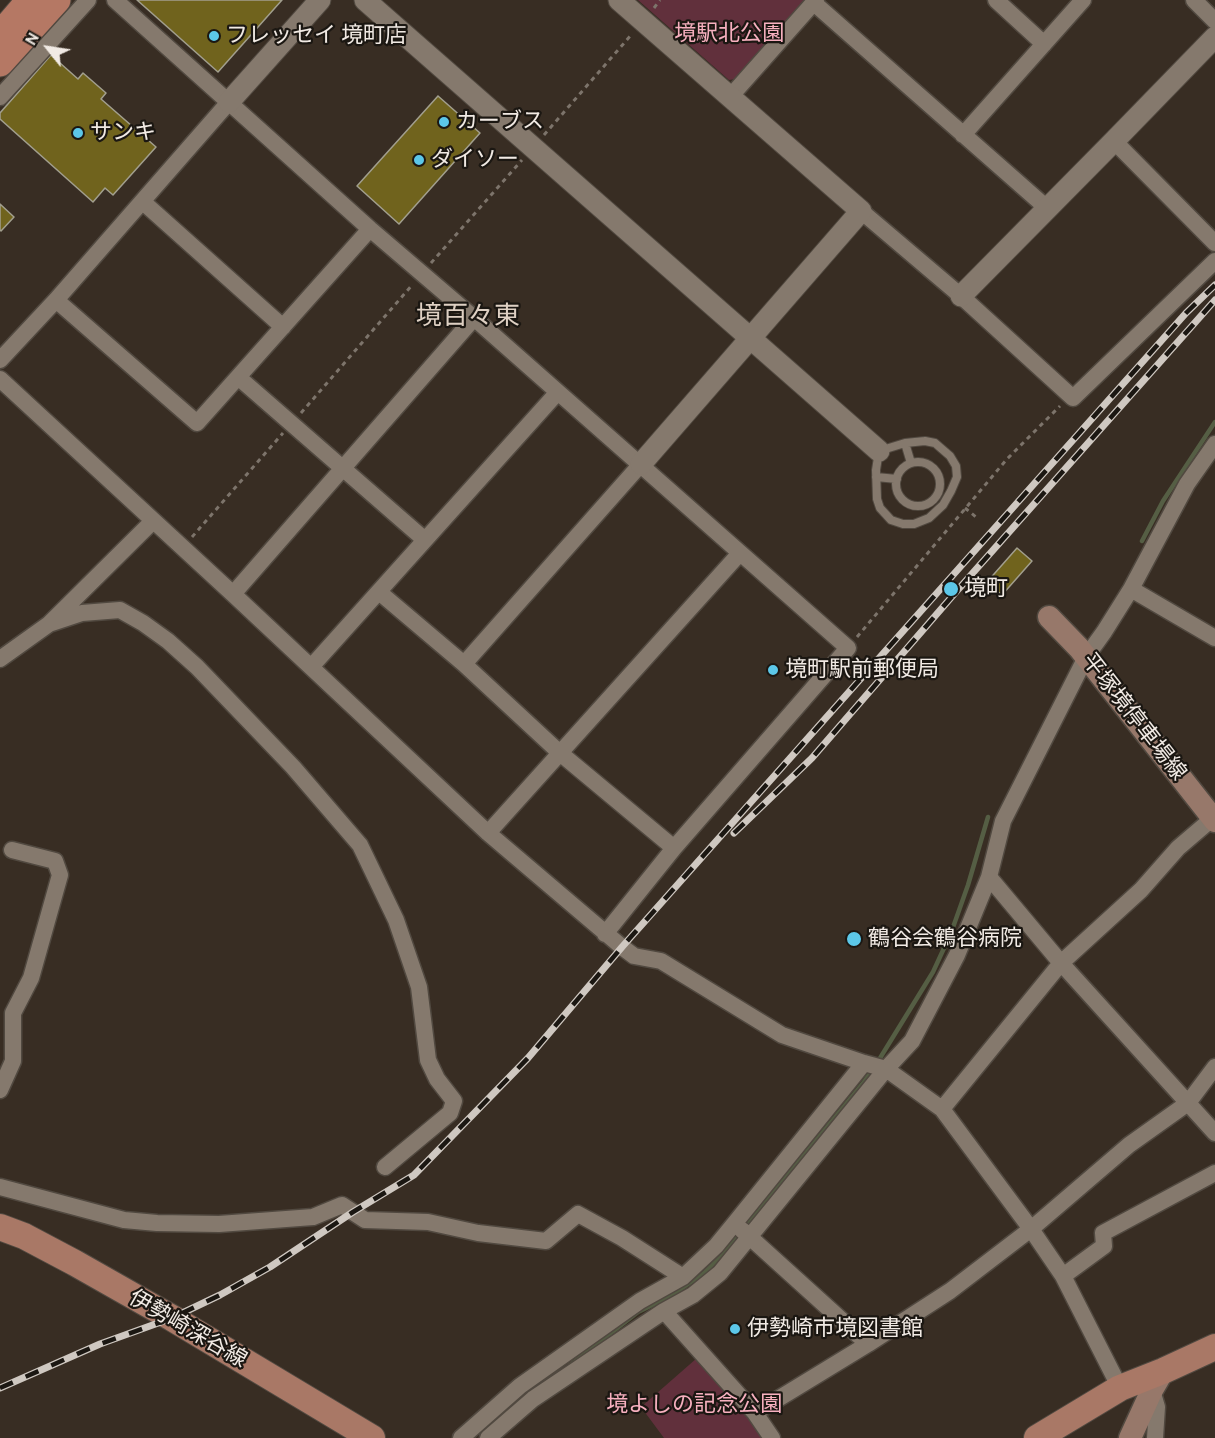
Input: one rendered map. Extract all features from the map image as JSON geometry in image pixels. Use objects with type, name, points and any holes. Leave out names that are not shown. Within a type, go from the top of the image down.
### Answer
[{"type":"highway","points":[[0,35],[30,0]]},
{"type":"highway","points":[[10,69],[57,0]]},
{"type":"main road","name":"平塚境停車場線","points":[[1049,617],[1079,649],[1214,820]]},
{"type":"main road","name":"伊勢崎深谷線","points":[[0,1227],[24,1236],[172,1318],[372,1438]]},
{"type":"main road","points":[[1037,1438],[1120,1388],[1158,1380],[1215,1347]]},
{"type":"main road","points":[[1130,1438],[1158,1380]]},
{"type":"street","points":[[0,75],[10,69],[88,0]]},
{"type":"street","points":[[115,0],[370,230],[641,464],[848,648],[674,848],[605,934]]},
{"type":"street","points":[[0,360],[56,300],[320,0]]},
{"type":"street","points":[[365,0],[879,451]]},
{"type":"street","points":[[619,0],[861,212],[961,296],[1073,398],[1215,261]]},
{"type":"street","points":[[996,0],[1044,44]]},
{"type":"street","points":[[963,135],[1083,0]]},
{"type":"street","points":[[1194,0],[1215,21]]},
{"type":"street","points":[[730,97],[815,1],[1048,209]]},
{"type":"street","points":[[961,296],[1215,37]]},
{"type":"street","points":[[0,97],[10,69]]},
{"type":"street","points":[[1114,141],[1215,243]]},
{"type":"street","points":[[142,202],[283,327]]},
{"type":"street","points":[[464,664],[861,212]]},
{"type":"street","points":[[56,300],[197,423],[370,230]]},
{"type":"street","points":[[233,594],[474,318]]},
{"type":"street","points":[[238,377],[425,540]]},
{"type":"street","points":[[0,379],[488,833],[605,934],[634,956],[662,962],[782,1035],[886,1069],[942,1109],[1063,1276],[1120,1388]]},
{"type":"street","points":[[311,668],[557,393]]},
{"type":"street","points":[[488,1438],[533,1399],[664,1311],[693,1295],[720,1273],[886,1069],[912,1041],[957,955],[989,877],[1003,821],[1079,649],[1104,632],[1131,589],[1187,484],[1215,444]]},
{"type":"street","points":[[0,659],[49,624],[153,521]]},
{"type":"street","points":[[488,833],[740,553]]},
{"type":"street","points":[[1131,589],[1215,638]]},
{"type":"street","points":[[379,592],[464,664],[560,753],[674,848]]},
{"type":"street","points":[[49,624],[82,613],[120,610],[168,641],[197,667],[266,738],[360,845],[396,920],[419,987],[428,1060],[436,1079],[454,1101],[450,1113],[385,1167]]},
{"type":"street","points":[[942,1109],[1061,963],[1141,891],[1178,848],[1214,820]]},
{"type":"street","points":[[0,1090],[13,1061],[14,1013],[31,978],[60,875],[55,861],[12,850]]},
{"type":"street","points":[[989,877],[1061,963],[1215,1133]]},
{"type":"street","points":[[461,1438],[520,1386],[640,1300],[683,1277],[716,1246],[864,1063]]},
{"type":"street","points":[[755,1413],[950,1291],[1031,1229],[1129,1145],[1188,1103],[1215,1067]]},
{"type":"street","points":[[1063,1276],[1104,1246],[1103,1233],[1215,1173]]},
{"type":"street","points":[[0,1187],[124,1220],[157,1223],[219,1224],[313,1217],[342,1205],[365,1220],[428,1222],[478,1233],[546,1241],[578,1214],[622,1238],[683,1277]]},
{"type":"street","points":[[734,1224],[749,1235],[868,1344]]},
{"type":"street","points":[[664,1311],[755,1413],[772,1438]]},
{"type":"street","points":[[1155,1438],[1158,1380]]},
{"type":"lane","points":[[925,441],[935,443],[950,456],[956,466],[957,477],[943,505],[929,518],[914,524],[903,524],[891,520],[880,508],[877,499],[876,477],[879,451],[905,443],[925,441]]},
{"type":"lane","points":[[905,443],[911,463]]},
{"type":"lane","points":[[919,462],[928,464],[934,469],[939,476],[940,485],[935,498],[926,505],[918,506],[902,499],[898,492],[897,479],[903,468],[911,463],[919,462]]},
{"type":"lane","points":[[876,477],[897,479]]},
{"type":"lane","points":[[935,498],[943,505]]},
{"type":"path","points":[[183,547],[636,29]]},
{"type":"path","points":[[848,648],[1007,459],[1070,396]]},
{"type":"path","points":[[965,508],[976,517]]},
{"type":"green space","name":"境駅北公園","points":[[638,0],[805,0],[735,79],[729,80]]},
{"type":"green space","name":"境よしの記念公園","points":[[697,1358],[755,1422],[765,1438],[664,1438],[641,1407]]},
{"type":"building","name":"フレッセイ 境町店","points":[[137,0],[282,0],[218,72]]},
{"type":"building","name":"サンキ","points":[[51,55],[78,79],[83,73],[106,93],[101,99],[156,147],[113,195],[105,188],[93,202],[0,119],[0,113]]},
{"type":"building","name":"ダイソー","points":[[438,96],[480,133],[399,224],[357,186]]},
{"type":"building","points":[[0,204],[14,217],[1,231],[0,230]]},
{"type":"building","points":[[1017,548],[1032,561],[1002,595],[987,582]]},
{"type":"waterway","points":[[1142,541],[1163,501],[1215,422]]},
{"type":"waterway","points":[[877,1063],[933,972],[951,933],[988,817]]},
{"type":"waterway","points":[[745,1227],[872,1070]]},
{"type":"waterway","points":[[570,1365],[638,1312],[671,1296],[704,1273],[740,1233]]},
{"type":"railway","points":[[0,1388],[100,1344],[172,1318],[220,1295],[270,1267],[414,1175],[528,1058],[622,947],[1186,313],[1215,285]]},
{"type":"railway","points":[[734,833],[812,758],[1215,300]]},
{"type":"place","name":"フレッセイ 境町店","points":[[214,36]]},
{"type":"place","name":"カーブス","points":[[444,122]]},
{"type":"place","name":"サンキ","points":[[78,133]]},
{"type":"place","name":"ダイソー","points":[[419,160]]},
{"type":"place","name":"境町","points":[[951,589]]},
{"type":"place","name":"境町駅前郵便局","points":[[773,670]]},
{"type":"place","name":"鶴谷会鶴谷病院","points":[[854,939]]},
{"type":"place","name":"伊勢崎市境図書館","points":[[735,1329]]},
{"type":"district","name":"境百々東","points":[[468,316]]}]
